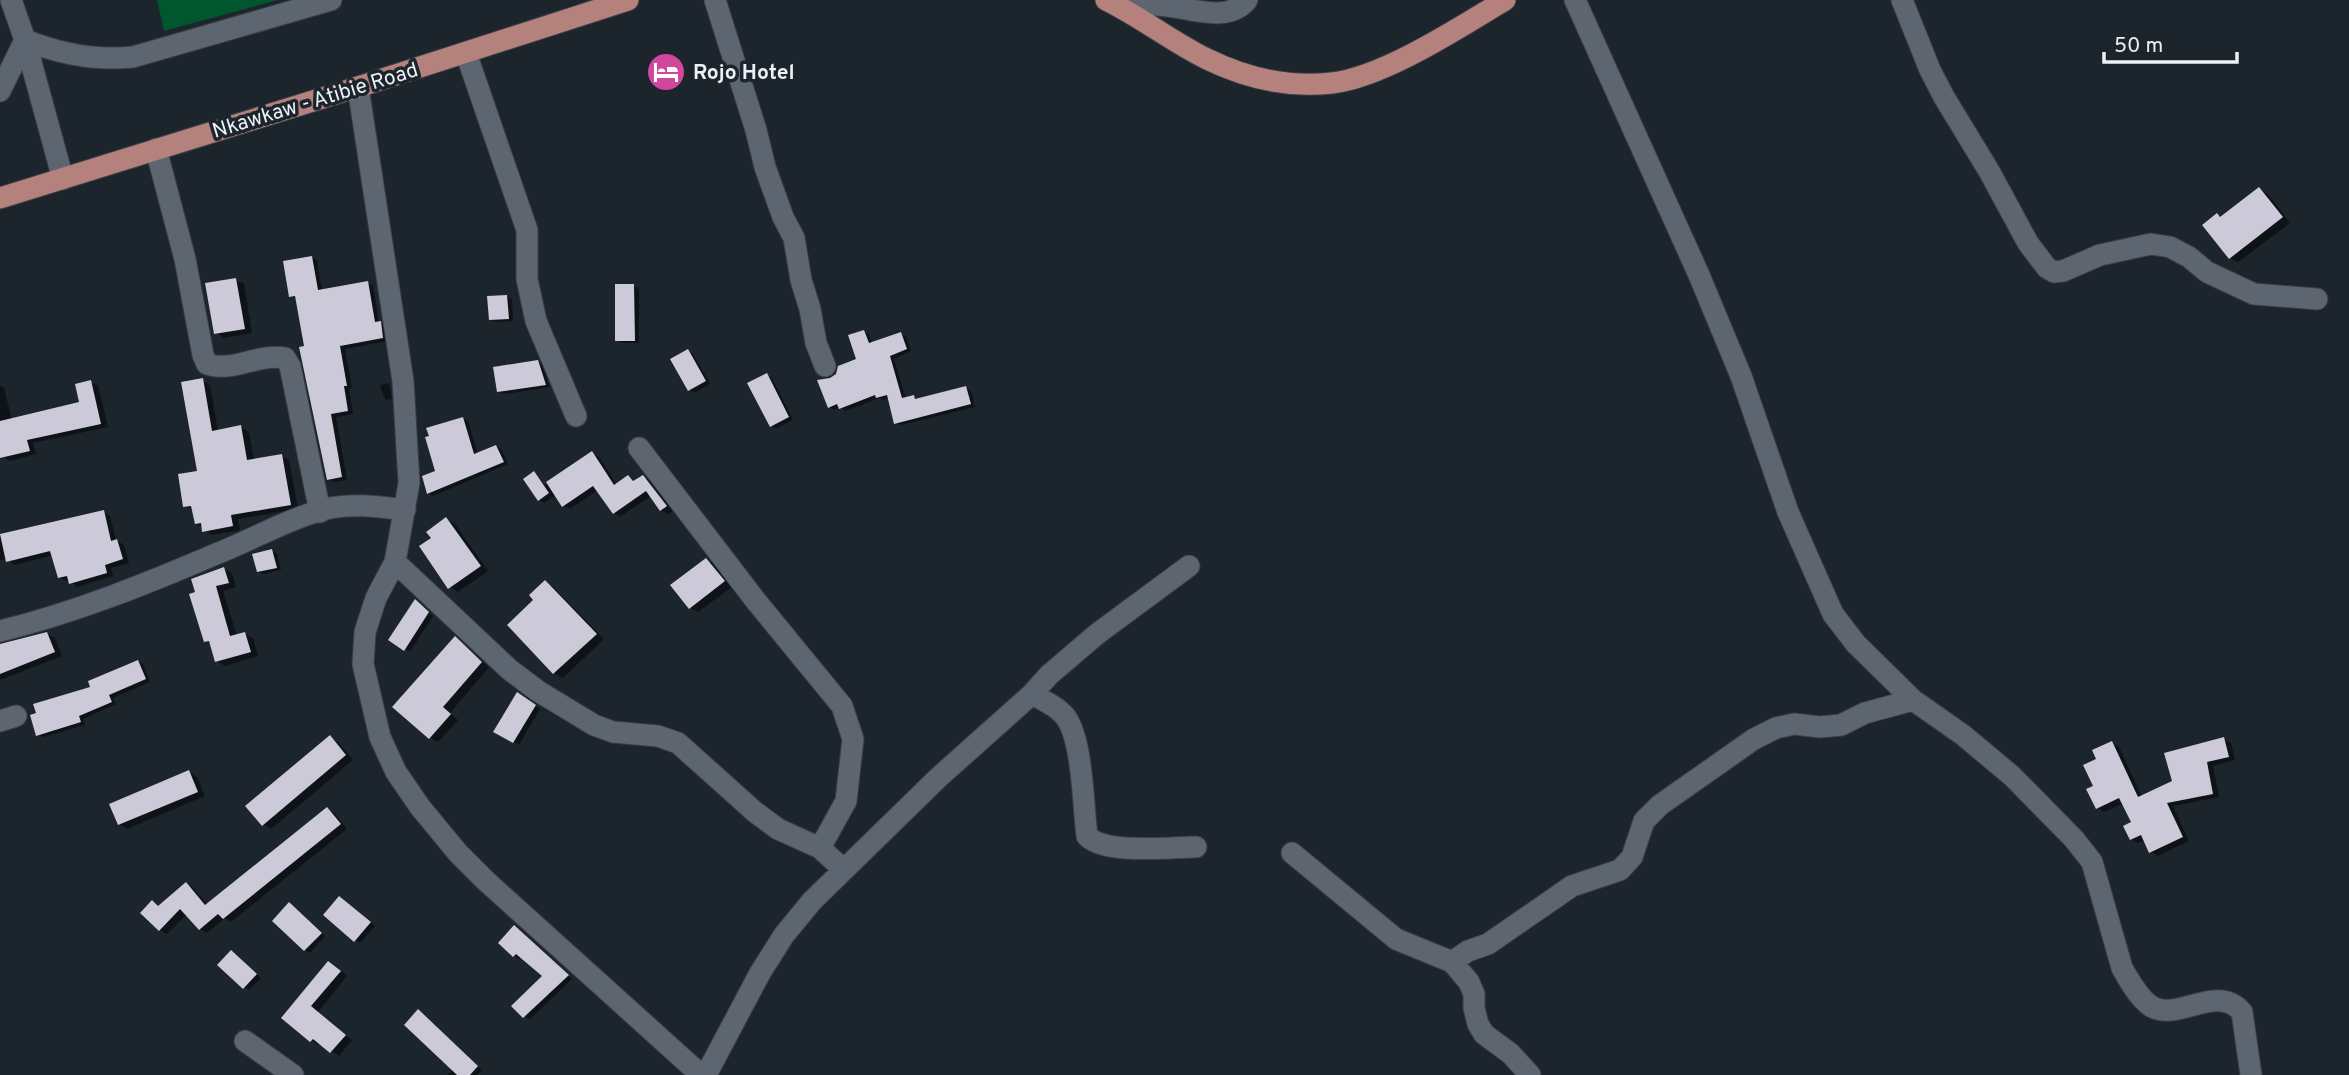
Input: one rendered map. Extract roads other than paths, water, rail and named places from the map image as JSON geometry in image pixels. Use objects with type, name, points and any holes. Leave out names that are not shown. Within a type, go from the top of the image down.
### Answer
[{"type":"main road","name":"Nkawkaw - Atibie Road","points":[[0,198],[628,0]]},
{"type":"main road","points":[[1115,4],[1181,45],[1239,73],[1267,80],[1333,83],[1365,75],[1447,34],[1505,0]]},
{"type":"street","points":[[10,0],[25,40],[63,179]]},
{"type":"street","points":[[25,40],[51,51],[110,59],[133,57],[331,0]]},
{"type":"street","points":[[715,0],[746,95],[765,167],[783,217],[794,238],[816,343],[825,366]]},
{"type":"street","points":[[1115,4],[1216,12],[1241,7],[1247,0]]},
{"type":"street","points":[[1575,0],[1699,275],[1741,376],[1788,512],[1833,614],[1856,645],[1913,700],[1963,735],[2012,775],[2087,854],[2092,862],[2122,968],[2150,1006],[2162,1010],[2222,1000],[2236,1004],[2242,1012],[2251,1075]]},
{"type":"street","points":[[1902,0],[1930,70],[1944,97],[1989,171],[2028,243],[2047,268],[2054,272],[2063,271],[2100,255],[2151,244],[2170,247],[2189,257],[2207,272],[2254,294],[2317,299]]},
{"type":"street","points":[[0,91],[25,40]]},
{"type":"street","points":[[466,53],[527,230],[527,279],[536,321],[576,416]]},
{"type":"street","points":[[358,87],[402,381],[410,483],[396,562],[376,598],[365,632],[363,664],[380,737],[396,772],[420,807],[458,853],[703,1075],[760,973],[784,935],[811,901],[1049,675],[1097,634],[1189,566]]},
{"type":"street","points":[[156,149],[185,259],[207,364],[216,367],[274,356],[285,358],[290,366],[320,512]]},
{"type":"street","points":[[639,448],[756,601],[842,706],[853,739],[846,801],[820,848]]},
{"type":"street","points":[[0,631],[156,579],[304,516],[332,508],[360,506],[405,510]]},
{"type":"street","points":[[396,562],[510,670],[538,691],[594,725],[613,732],[658,736],[678,743],[755,812],[778,829],[820,848],[844,870]]},
{"type":"street","points":[[1031,694],[1065,715],[1073,733],[1081,771],[1087,836],[1094,842],[1107,846],[1196,847]]},
{"type":"street","points":[[1452,961],[1468,951],[1488,944],[1572,886],[1620,870],[1632,857],[1644,821],[1660,804],[1754,739],[1776,728],[1794,724],[1820,727],[1841,724],[1865,713],[1913,700]]},
{"type":"street","points":[[1293,853],[1396,939],[1452,961],[1475,994],[1474,1008],[1478,1024],[1485,1034],[1511,1054],[1530,1075]]},
{"type":"street","points":[[245,1041],[293,1075]]},
{"type":"place","name":"Rojo Hotel","points":[[666,72]]}]
